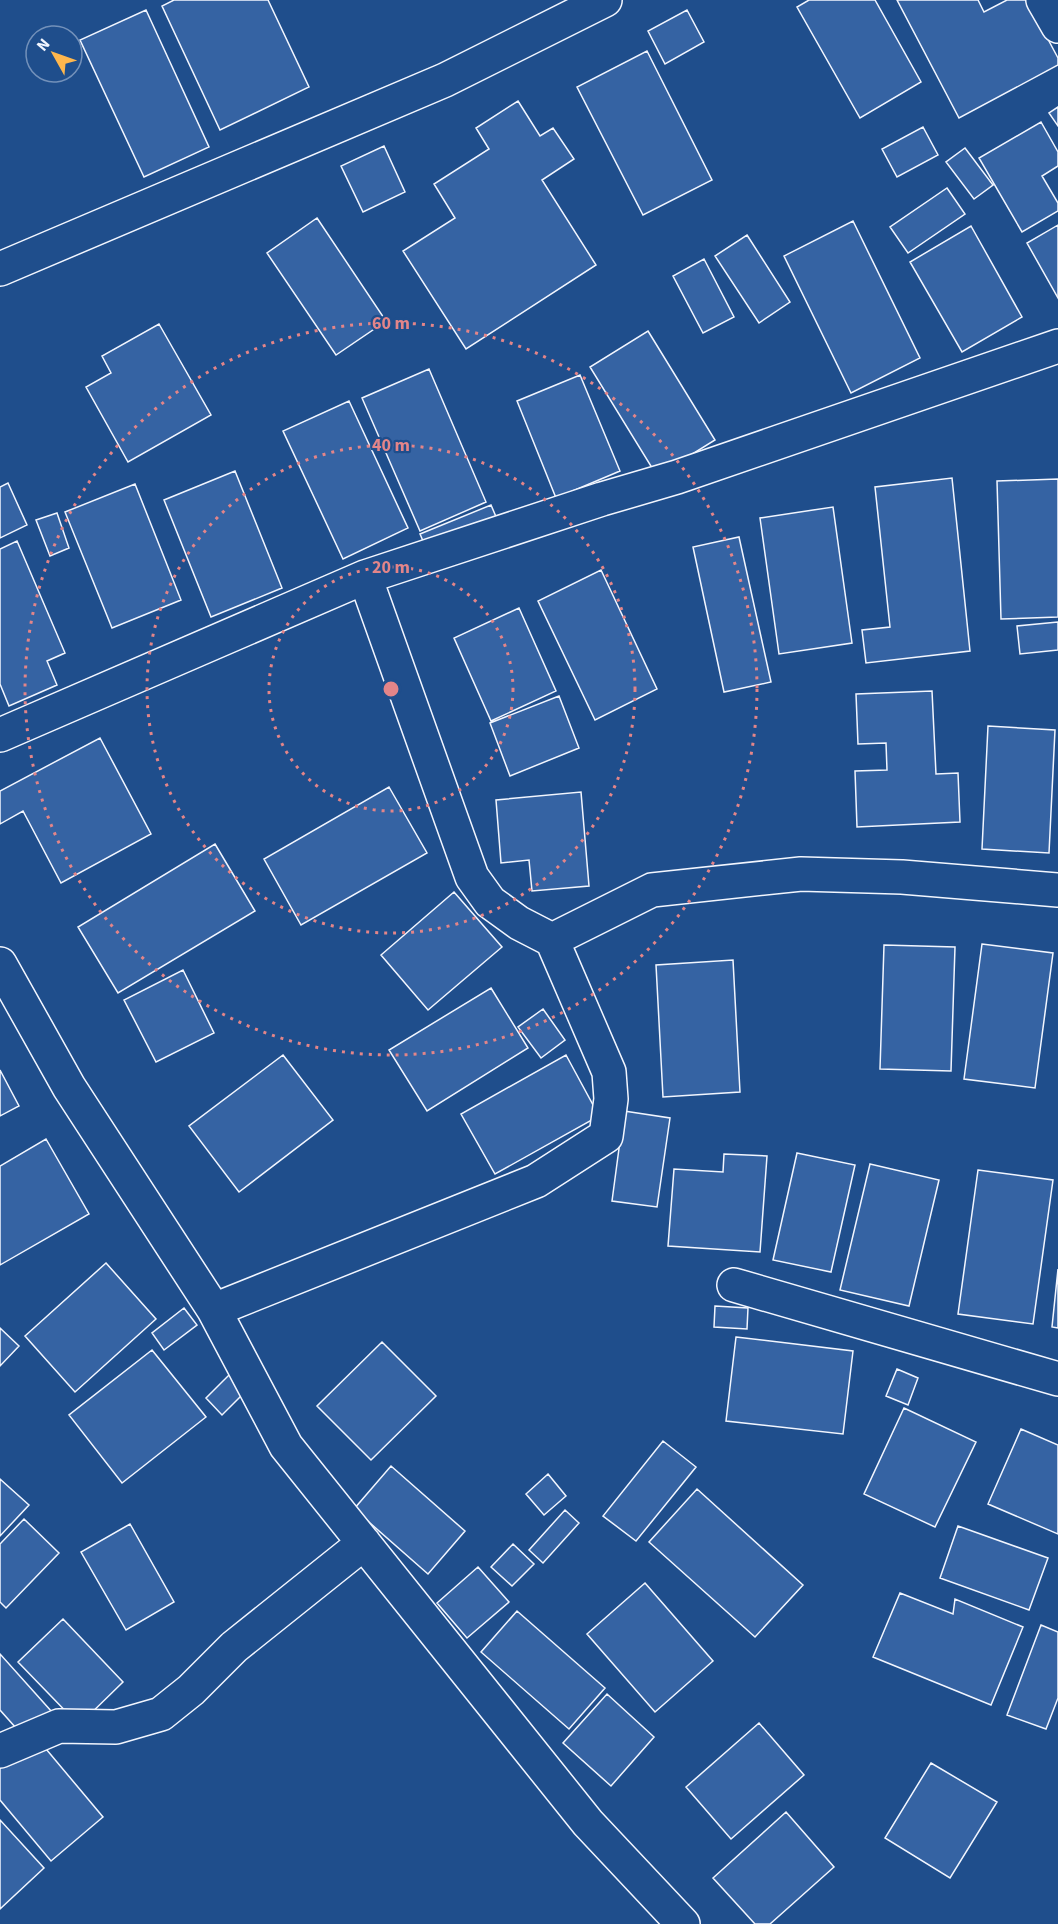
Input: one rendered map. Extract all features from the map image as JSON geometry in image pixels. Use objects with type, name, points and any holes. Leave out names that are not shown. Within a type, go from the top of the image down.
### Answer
[{"type":"street","points":[[0,268],[445,80],[605,0]]},
{"type":"street","points":[[1043,0],[1058,26]]},
{"type":"street","points":[[0,735],[365,577],[602,499],[677,477],[1058,346]]},
{"type":"street","points":[[214,1310],[536,1181],[606,1136],[611,1099],[609,1072],[552,940],[519,923],[490,902],[472,877],[365,577]]},
{"type":"street","points":[[552,940],[652,890],[801,874],[902,878],[1058,890]]},
{"type":"street","points":[[0,964],[69,1087],[214,1310],[286,1446],[588,1823],[683,1924]]},
{"type":"street","points":[[734,1285],[1058,1379]]},
{"type":"street","points":[[0,1751],[59,1726],[116,1727],[161,1714],[191,1690],[234,1647],[364,1543]]},
{"type":"building","points":[[174,0],[268,0],[309,87],[220,130],[162,6]]},
{"type":"building","points":[[809,0],[875,0],[921,82],[860,118],[797,7]]},
{"type":"building","points":[[897,0],[978,0],[984,12],[1007,0],[1027,0],[1058,58],[1058,65],[959,118]]},
{"type":"building","points":[[146,10],[209,147],[144,177],[84,49],[84,38]]},
{"type":"building","points":[[687,10],[704,42],[665,64],[648,31]]},
{"type":"building","points":[[647,51],[712,180],[643,215],[577,87]]},
{"type":"building","points":[[518,101],[540,136],[553,128],[574,159],[542,180],[596,265],[466,349],[403,251],[455,218],[434,184],[489,149],[476,128]]},
{"type":"building","points":[[1058,107],[1058,126],[1049,113]]},
{"type":"building","points":[[1041,122],[1058,152],[1058,166],[1042,176],[1058,203],[1058,211],[1022,232],[979,158]]},
{"type":"building","points":[[923,127],[938,155],[897,177],[882,149]]},
{"type":"building","points":[[384,146],[405,192],[363,212],[341,166]]},
{"type":"building","points":[[965,148],[993,185],[974,199],[946,162]]},
{"type":"building","points":[[947,188],[965,214],[908,253],[890,227]]},
{"type":"building","points":[[317,218],[386,321],[336,355],[267,253]]},
{"type":"building","points":[[853,221],[920,358],[851,393],[784,256]]},
{"type":"building","points":[[1058,225],[1058,298],[1027,243]]},
{"type":"building","points":[[971,226],[1022,317],[962,352],[910,262]]},
{"type":"building","points":[[747,235],[790,302],[759,323],[715,256]]},
{"type":"building","points":[[704,259],[734,317],[703,333],[673,276]]},
{"type":"building","points":[[159,324],[211,415],[128,462],[86,387],[111,373],[102,356]]},
{"type":"building","points":[[648,331],[715,440],[657,476],[590,367]]},
{"type":"building","points":[[429,369],[486,502],[420,531],[362,398]]},
{"type":"building","points":[[580,375],[620,471],[556,498],[517,401]]},
{"type":"building","points":[[349,401],[408,528],[343,559],[283,431]]},
{"type":"building","points":[[235,471],[282,588],[211,617],[164,500]]},
{"type":"building","points":[[952,478],[970,651],[866,663],[862,630],[890,627],[875,487]]},
{"type":"building","points":[[1058,479],[1058,617],[1001,619],[997,481]]},
{"type":"building","points":[[8,483],[27,525],[0,538],[0,487]]},
{"type":"building","points":[[135,484],[181,600],[112,628],[65,512]]},
{"type":"building","points":[[491,505],[500,526],[429,555],[420,534]]},
{"type":"building","points":[[833,507],[852,643],[779,654],[760,518]]},
{"type":"building","points":[[57,513],[69,548],[50,556],[36,520]]},
{"type":"building","points":[[739,537],[771,682],[724,692],[693,547]]},
{"type":"building","points":[[17,541],[65,653],[47,661],[57,685],[9,706],[0,684],[0,549]]},
{"type":"building","points":[[601,570],[657,689],[595,720],[538,601]]},
{"type":"building","points":[[519,608],[556,691],[491,721],[454,638]]},
{"type":"building","points":[[1058,622],[1058,650],[1020,654],[1017,626]]},
{"type":"building","points":[[932,691],[936,774],[958,773],[960,822],[857,827],[855,771],[887,770],[886,743],[858,744],[856,694]]},
{"type":"building","points":[[559,696],[579,748],[510,776],[490,723]]},
{"type":"building","points":[[988,726],[1055,730],[1049,853],[982,849]]},
{"type":"building","points":[[100,738],[151,834],[61,883],[23,811],[0,824],[0,791]]},
{"type":"building","points":[[389,787],[427,853],[301,925],[264,859]]},
{"type":"building","points":[[581,792],[589,886],[532,891],[529,860],[501,863],[496,800]]},
{"type":"building","points":[[215,844],[255,911],[118,993],[78,927]]},
{"type":"building","points":[[454,892],[502,947],[428,1010],[381,955]]},
{"type":"building","points":[[982,944],[1053,953],[1035,1088],[964,1079]]},
{"type":"building","points":[[884,945],[955,947],[951,1071],[880,1069]]},
{"type":"building","points":[[733,960],[740,1092],[663,1097],[656,965]]},
{"type":"building","points":[[183,970],[214,1033],[156,1062],[124,1000]]},
{"type":"building","points":[[491,988],[528,1048],[427,1111],[389,1050]]},
{"type":"building","points":[[543,1009],[565,1040],[541,1058],[518,1027]]},
{"type":"building","points":[[283,1055],[333,1120],[239,1192],[189,1126]]},
{"type":"building","points":[[566,1055],[599,1116],[495,1174],[461,1114]]},
{"type":"building","points":[[0,1070],[19,1106],[0,1116]]},
{"type":"building","points":[[624,1111],[670,1118],[657,1207],[612,1201]]},
{"type":"building","points":[[46,1139],[89,1214],[0,1265],[0,1166]]},
{"type":"building","points":[[797,1153],[855,1165],[831,1272],[773,1260]]},
{"type":"building","points":[[724,1154],[767,1156],[760,1252],[668,1246],[674,1169],[723,1172]]},
{"type":"building","points":[[870,1164],[939,1180],[909,1306],[840,1290]]},
{"type":"building","points":[[978,1170],[1053,1180],[1033,1324],[958,1314]]},
{"type":"building","points":[[106,1263],[156,1319],[75,1392],[25,1336]]},
{"type":"building","points":[[1058,1269],[1058,1328],[1052,1327]]},
{"type":"building","points":[[715,1306],[748,1308],[747,1329],[714,1327]]},
{"type":"building","points":[[184,1308],[197,1325],[164,1350],[152,1333]]},
{"type":"building","points":[[0,1328],[19,1346],[0,1366]]},
{"type":"building","points":[[736,1337],[853,1351],[843,1434],[726,1421]]},
{"type":"building","points":[[382,1342],[436,1396],[371,1460],[317,1406]]},
{"type":"building","points":[[152,1350],[206,1417],[122,1483],[69,1415]]},
{"type":"building","points":[[897,1369],[918,1378],[908,1405],[886,1396]]},
{"type":"building","points":[[230,1374],[246,1391],[222,1415],[206,1398]]},
{"type":"building","points":[[904,1408],[976,1442],[935,1527],[864,1494]]},
{"type":"building","points":[[1021,1429],[1058,1445],[1058,1534],[988,1504]]},
{"type":"building","points":[[663,1441],[696,1467],[636,1541],[603,1516]]},
{"type":"building","points":[[391,1466],[465,1531],[428,1574],[354,1509]]},
{"type":"building","points":[[548,1474],[566,1496],[544,1515],[526,1494]]},
{"type":"building","points":[[0,1479],[29,1505],[0,1536]]},
{"type":"building","points":[[697,1489],[803,1585],[755,1637],[649,1542]]},
{"type":"building","points":[[565,1510],[579,1523],[543,1563],[529,1550]]},
{"type":"building","points":[[24,1519],[59,1553],[6,1608],[0,1602],[0,1544]]},
{"type":"building","points":[[130,1524],[174,1602],[126,1630],[81,1552]]},
{"type":"building","points":[[958,1526],[1048,1558],[1029,1610],[940,1578]]},
{"type":"building","points":[[513,1544],[534,1564],[512,1586],[491,1567]]},
{"type":"building","points":[[478,1567],[509,1602],[467,1638],[437,1603]]},
{"type":"building","points":[[645,1583],[713,1661],[655,1712],[587,1634]]},
{"type":"building","points":[[900,1593],[953,1614],[955,1599],[1023,1627],[991,1705],[873,1657]]},
{"type":"building","points":[[517,1611],[605,1688],[569,1729],[481,1652]]},
{"type":"building","points":[[63,1619],[123,1682],[79,1725],[18,1662]]},
{"type":"building","points":[[1041,1625],[1058,1632],[1058,1698],[1046,1729],[1007,1715]]},
{"type":"building","points":[[0,1654],[52,1712],[24,1737],[0,1710]]},
{"type":"building","points":[[607,1694],[654,1737],[611,1786],[563,1743]]},
{"type":"building","points":[[759,1723],[804,1775],[731,1839],[686,1787]]},
{"type":"building","points":[[36,1737],[103,1817],[51,1861],[0,1800],[0,1767]]},
{"type":"building","points":[[931,1763],[997,1802],[950,1878],[885,1838]]},
{"type":"building","points":[[786,1812],[834,1867],[770,1924],[755,1924],[713,1878]]},
{"type":"building","points":[[0,1820],[44,1868],[0,1909]]}]
